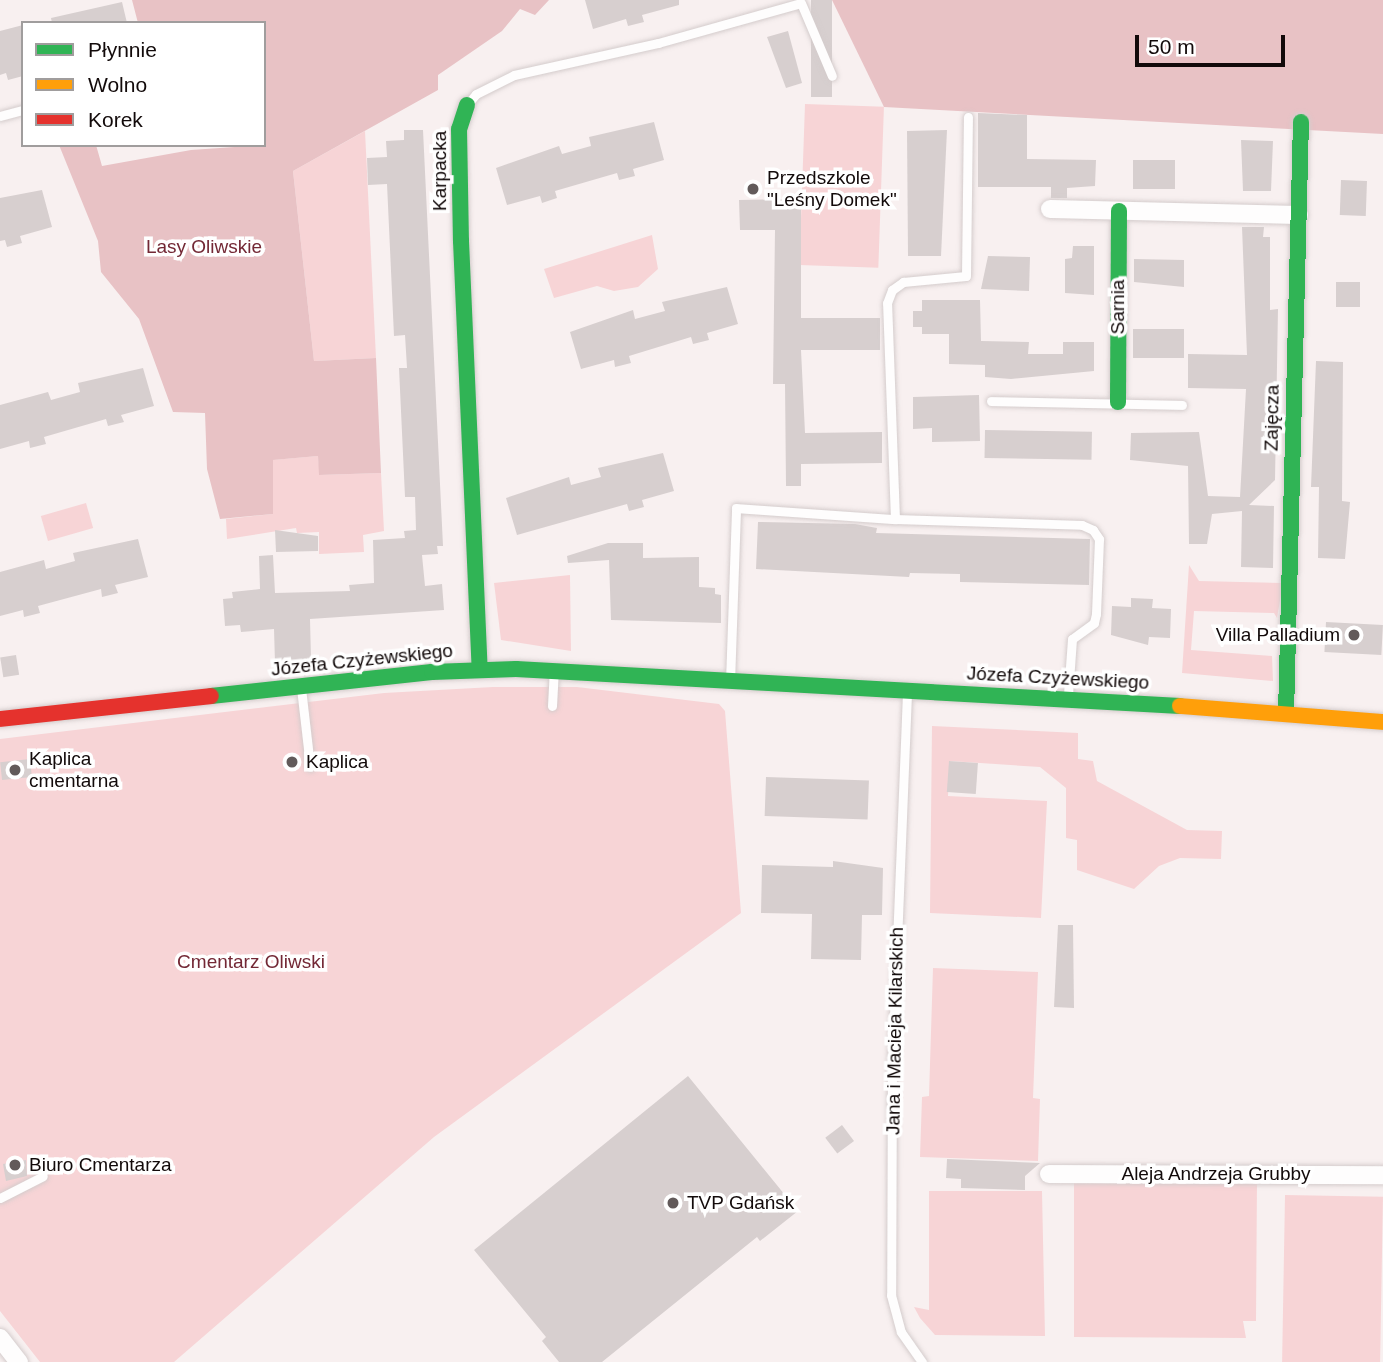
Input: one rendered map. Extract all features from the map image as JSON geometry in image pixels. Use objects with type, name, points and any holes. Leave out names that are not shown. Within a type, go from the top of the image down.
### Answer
[{"type":"street","name":"Karpacka","points":[[467,105],[459,129],[461,241],[480,670]]},
{"type":"street","name":"Zajęcza","points":[[1286,714],[1301,122]]},
{"type":"street","points":[[1050,209],[1299,215]]},
{"type":"street","name":"Sarnia","points":[[1118,402],[1119,211]]},
{"type":"street","name":"Józefa Czyżewskiego","points":[[0,719],[480,670],[554,671],[730,684],[1068,697],[1383,722]]},
{"type":"street","name":"Aleja Andrzeja Grubby","points":[[1049,1174],[1383,1175]]},
{"type":"street","points":[[0,1338],[19,1362]]},
{"type":"lane","name":"Karpacka","points":[[467,105],[476,94],[514,75],[658,43],[801,3],[832,76]]},
{"type":"lane","points":[[0,116],[21,111]]},
{"type":"lane","points":[[895,519],[887,303],[892,290],[903,282],[966,276],[968,117]]},
{"type":"lane","points":[[991,401],[1182,405]]},
{"type":"lane","points":[[730,684],[736,508],[895,519],[1082,525],[1093,530],[1099,539],[1096,614],[1094,623],[1072,639],[1068,697]]},
{"type":"lane","points":[[552,706],[554,671]]},
{"type":"lane","points":[[300,687],[310,766]]},
{"type":"lane","name":"Jana i Macieja Kilarskich","points":[[907,691],[892,1059],[891,1295],[901,1332],[922,1362]]},
{"type":"lane","points":[[0,1198],[43,1176]]},
{"type":"green space","name":"Lasy Oliwskie","points":[[132,0],[549,0],[535,15],[520,9],[502,31],[438,75],[438,90],[293,171],[314,361],[376,358],[381,473],[319,475],[318,456],[273,460],[273,514],[220,519],[207,469],[205,413],[173,412],[139,319],[101,272],[98,241],[60,147],[97,147],[102,166],[191,150],[266,147],[266,21],[137,21]]},
{"type":"green space","points":[[832,0],[1383,0],[1383,134],[884,107]]},
{"type":"green space","points":[[805,104],[884,107],[878,268],[799,265]]},
{"type":"green space","points":[[365,131],[376,358],[314,361],[293,171]]},
{"type":"green space","points":[[652,235],[658,269],[638,287],[614,291],[597,286],[554,298],[544,269]]},
{"type":"green space","points":[[318,456],[320,475],[381,473],[384,531],[363,535],[364,552],[319,554],[319,532],[297,533],[296,528],[227,539],[226,519],[273,514],[272,460]]},
{"type":"green space","points":[[86,503],[93,528],[48,541],[41,516]]},
{"type":"green space","points":[[1189,565],[1199,581],[1283,583],[1277,618],[1274,613],[1194,611],[1191,650],[1272,656],[1273,681],[1182,673]]},
{"type":"green space","points":[[570,575],[571,651],[501,640],[494,583]]},
{"type":"green space","name":"Cmentarz Oliwski","points":[[493,687],[577,687],[719,704],[725,711],[741,913],[434,1137],[174,1362],[40,1362],[0,1311],[0,739],[384,693]]},
{"type":"green space","points":[[932,726],[1078,733],[1078,759],[1093,761],[1097,781],[1187,830],[1222,831],[1221,859],[1180,858],[1159,866],[1134,889],[1077,870],[1077,840],[1066,838],[1066,788],[1040,767],[950,761],[948,796],[1047,801],[1041,918],[930,913]]},
{"type":"green space","points":[[933,968],[1038,972],[1033,1098],[1040,1099],[1038,1161],[920,1157],[922,1097],[929,1096]]},
{"type":"green space","points":[[1074,1179],[1257,1180],[1256,1321],[1243,1321],[1246,1338],[1074,1337]]},
{"type":"green space","points":[[929,1191],[1042,1191],[1045,1336],[935,1335],[920,1318],[914,1307],[929,1310]]},
{"type":"green space","points":[[1285,1195],[1383,1197],[1380,1362],[1282,1362]]},
{"type":"building","points":[[585,0],[679,0],[679,5],[642,15],[644,22],[628,26],[626,19],[593,29]]},
{"type":"building","points":[[811,0],[832,0],[832,97],[811,97]]},
{"type":"building","points":[[122,2],[127,21],[52,21],[51,18]]},
{"type":"building","points":[[21,26],[21,77],[8,80],[6,73],[0,75],[0,31]]},
{"type":"building","points":[[788,31],[802,83],[786,88],[767,37]]},
{"type":"building","points":[[978,113],[1027,115],[1027,159],[1096,160],[1095,186],[1067,188],[1067,198],[1051,198],[1051,187],[978,187]]},
{"type":"building","points":[[654,122],[664,160],[633,169],[635,176],[619,180],[617,173],[555,191],[557,198],[542,203],[540,196],[507,205],[496,168],[559,146],[562,154],[591,146],[589,137]]},
{"type":"building","points":[[404,130],[423,130],[443,546],[437,546],[438,554],[422,555],[425,586],[442,584],[444,610],[310,619],[311,659],[275,663],[274,629],[241,632],[240,625],[225,626],[223,599],[233,598],[232,592],[260,589],[259,556],[273,555],[275,593],[350,591],[349,585],[374,583],[373,540],[405,538],[404,531],[416,530],[415,497],[405,497],[399,368],[407,368],[405,335],[394,336],[387,184],[368,185],[367,158],[387,157],[386,141],[404,140]]},
{"type":"building","points":[[947,130],[941,256],[908,256],[907,131]]},
{"type":"building","points":[[1241,140],[1273,141],[1271,191],[1243,191]]},
{"type":"building","points":[[1133,160],[1175,160],[1175,189],[1133,189]]},
{"type":"building","points":[[1341,180],[1367,181],[1366,216],[1340,215]]},
{"type":"building","points":[[42,190],[52,227],[20,236],[22,243],[7,247],[5,240],[0,241],[0,198]]},
{"type":"building","points":[[801,199],[801,318],[880,318],[880,350],[801,350],[805,433],[882,432],[882,463],[801,464],[801,486],[786,486],[785,384],[773,384],[775,230],[740,230],[739,200]]},
{"type":"building","points":[[1242,227],[1264,227],[1263,237],[1270,237],[1270,310],[1278,309],[1275,480],[1249,505],[1274,506],[1273,568],[1241,567],[1242,511],[1212,514],[1207,544],[1189,544],[1188,466],[1130,460],[1131,433],[1199,432],[1208,496],[1240,497],[1246,389],[1188,388],[1188,354],[1247,355]]},
{"type":"building","points":[[1073,246],[1094,246],[1094,295],[1065,293],[1065,259],[1072,258]]},
{"type":"building","points":[[988,256],[1030,257],[1029,291],[981,289]]},
{"type":"building","points":[[1134,259],[1184,260],[1184,287],[1134,282]]},
{"type":"building","points":[[1336,282],[1360,282],[1360,307],[1336,307]]},
{"type":"building","points":[[727,287],[738,324],[707,333],[709,340],[693,344],[691,337],[629,356],[631,363],[615,367],[614,360],[581,369],[570,332],[633,310],[635,319],[665,311],[662,302]]},
{"type":"building","points":[[922,300],[980,300],[981,341],[1029,342],[1028,354],[1063,354],[1063,342],[1094,342],[1094,371],[1011,379],[985,377],[985,365],[949,364],[949,334],[922,334],[922,327],[913,327],[913,311],[922,311]]},
{"type":"building","points":[[1133,329],[1184,329],[1184,358],[1133,358]]},
{"type":"building","points":[[1316,361],[1343,362],[1342,501],[1350,502],[1345,559],[1318,558],[1319,487],[1311,487]]},
{"type":"building","points":[[143,368],[154,406],[121,415],[124,422],[108,426],[106,419],[44,437],[46,444],[30,448],[29,441],[0,449],[0,405],[48,392],[51,400],[80,392],[78,383]]},
{"type":"building","points":[[979,395],[980,441],[932,442],[932,428],[913,429],[913,397]]},
{"type":"building","points":[[985,430],[1092,432],[1091,460],[985,458]]},
{"type":"building","points":[[663,453],[674,491],[642,500],[644,507],[629,511],[627,504],[517,535],[506,498],[569,477],[571,485],[601,477],[598,468]]},
{"type":"building","points":[[758,522],[855,524],[877,528],[876,533],[1090,539],[1089,585],[960,582],[960,574],[910,573],[909,577],[756,569]]},
{"type":"building","points":[[275,530],[318,536],[318,551],[276,552]]},
{"type":"building","points":[[138,539],[148,577],[115,585],[118,593],[102,597],[101,589],[38,606],[40,613],[24,617],[23,610],[0,616],[0,572],[44,560],[46,569],[75,561],[73,553]]},
{"type":"building","points":[[608,543],[643,543],[643,558],[699,557],[699,587],[715,588],[715,594],[721,595],[721,623],[611,620],[609,560],[568,563],[567,556]]},
{"type":"building","points":[[1131,598],[1153,599],[1152,608],[1171,609],[1170,638],[1149,637],[1148,645],[1111,635],[1112,606],[1131,607]]},
{"type":"building","name":"Villa Palladium","points":[[1326,622],[1383,625],[1381,655],[1324,652]]},
{"type":"building","points":[[16,655],[19,675],[3,677],[0,658]]},
{"type":"building","name":"Kaplica cmentarna","points":[[30,759],[32,777],[2,780],[0,762]]},
{"type":"building","points":[[949,761],[978,763],[976,794],[947,792]]},
{"type":"building","points":[[766,777],[869,781],[868,820],[765,816]]},
{"type":"building","points":[[833,861],[883,868],[882,915],[862,915],[861,960],[811,959],[812,914],[761,913],[762,865],[833,867]]},
{"type":"building","points":[[1058,925],[1073,925],[1074,1008],[1054,1007]]},
{"type":"building","name":"TVP Gdańsk","points":[[688,1076],[798,1211],[760,1241],[757,1237],[602,1362],[559,1362],[542,1341],[546,1337],[474,1250]]},
{"type":"building","points":[[842,1125],[854,1141],[837,1154],[825,1138]]},
{"type":"building","points":[[947,1159],[1040,1163],[1025,1176],[1025,1190],[961,1188],[961,1179],[946,1178]]},
{"type":"building","points":[[26,1160],[27,1176],[6,1181],[3,1164]]},
{"type":"traffic: fast","points":[[467,105],[459,129],[461,241],[480,670]]},
{"type":"traffic: fast","points":[[1286,714],[1301,122]]},
{"type":"traffic: fast","points":[[1118,402],[1119,211]]},
{"type":"traffic: fast","points":[[211,696],[432,672],[516,669],[1180,706]]},
{"type":"traffic: slow","points":[[1180,706],[1383,722]]},
{"type":"traffic: jam","points":[[0,719],[211,696]]},
{"type":"place","name":"Przedszkole \"Leśny Domek\"","points":[[753,189]]},
{"type":"place","name":"Villa Palladium","points":[[1354,635]]},
{"type":"place","name":"Kaplica","points":[[292,762]]},
{"type":"place","name":"Kaplica cmentarna","points":[[15,770]]},
{"type":"place","name":"Biuro Cmentarza","points":[[15,1165]]},
{"type":"place","name":"TVP Gdańsk","points":[[673,1203]]}]
